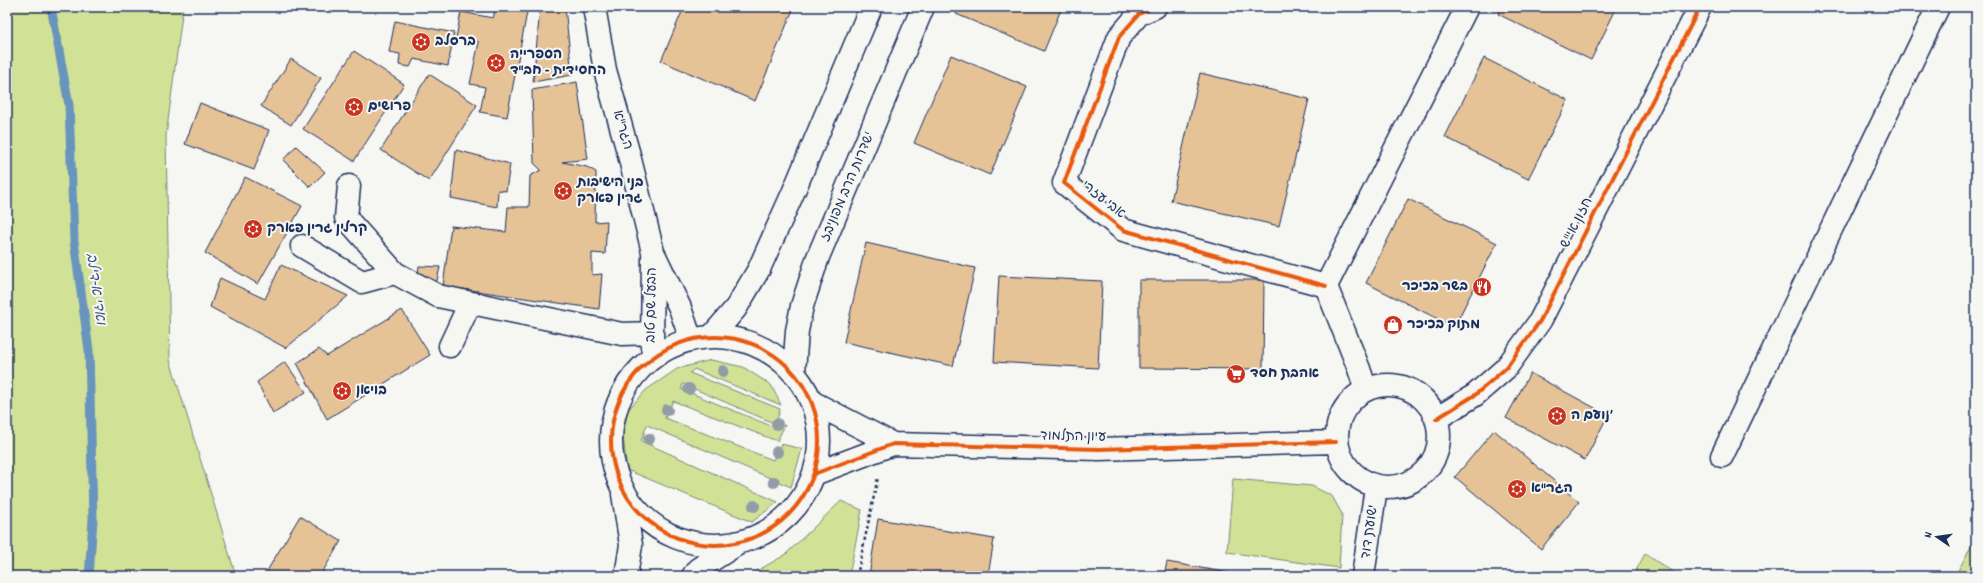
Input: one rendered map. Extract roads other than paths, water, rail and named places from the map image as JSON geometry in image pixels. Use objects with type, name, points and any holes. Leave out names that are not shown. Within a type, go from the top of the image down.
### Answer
[{"type":"street","name":"הגר\"א","points":[[594,7],[605,70],[629,155],[653,252]]},
{"type":"street","points":[[712,336],[736,308],[758,268],[793,193],[871,7]]},
{"type":"street","name":"שדרות הרב מפוניבז'","points":[[794,372],[797,331],[802,306],[818,257],[923,7]]},
{"type":"street","name":"אבי עזרי","points":[[1155,7],[1139,14],[1119,37],[1064,183],[1123,230],[1326,286]]},
{"type":"street","points":[[1366,390],[1360,369],[1326,286],[1467,7]]},
{"type":"street","name":"חזון אי\"ש","points":[[1436,419],[1475,395],[1506,368],[1540,320],[1700,7]]},
{"type":"street","points":[[1722,456],[1938,7]]},
{"type":"street","points":[[349,186],[346,218],[395,273],[438,296],[622,334],[652,333]]},
{"type":"street","points":[[302,246],[362,282],[395,273]]},
{"type":"street","name":"הבעל שם טוב","points":[[651,358],[653,252]]},
{"type":"street","name":"הבעל שם טוב","points":[[653,252],[680,308],[691,340]]},
{"type":"street","points":[[450,346],[470,303]]},
{"type":"street","points":[[626,576],[632,545],[623,490],[612,460],[611,429],[619,398],[633,376],[651,358],[676,343],[712,336],[722,336],[754,344],[782,360],[794,372],[805,387],[812,402],[819,438],[814,474],[806,493],[794,510],[767,532],[739,543],[698,569],[693,576]]},
{"type":"street","points":[[1383,384],[1403,386],[1419,395],[1430,406],[1436,419],[1440,440],[1436,458],[1431,466],[1418,479],[1394,488],[1376,487],[1366,483],[1351,473],[1341,459],[1336,442],[1339,421],[1347,405],[1366,390],[1383,384]]},
{"type":"street","name":"עיון התלמוד","points":[[812,402],[893,444]]},
{"type":"street","name":"עיון התלמוד","points":[[814,474],[893,444],[1099,449],[1336,442]]},
{"type":"street","name":"ישועת דוד","points":[[1363,576],[1376,487]]},
{"type":"street","points":[[623,490],[642,516],[667,535],[690,543],[714,546],[739,543]]},
{"type":"waterway","name":"ואדי א-דילב","points":[[51,7],[69,105],[74,241],[89,350],[93,519],[89,576]]},
{"type":"place","name":"ברסלב","points":[[421,42]]},
{"type":"place","name":"הספרייה החסידית - חב\"ד","points":[[496,63]]},
{"type":"place","name":"פרושים","points":[[354,107]]},
{"type":"place","name":"בני הישיבות גרין פארק","points":[[563,191]]},
{"type":"place","name":"קרלין גרין פארק","points":[[253,229]]},
{"type":"place","name":"בשר בכיכר","points":[[1482,287]]},
{"type":"place","name":"מתוק בכיכר","points":[[1393,325]]},
{"type":"place","name":"אהבת חסד","points":[[1236,374]]},
{"type":"place","name":"בויאן","points":[[342,391]]},
{"type":"place","name":"נועם ה’","points":[[1557,416]]},
{"type":"place","name":"הגר\"א","points":[[1517,489]]}]
